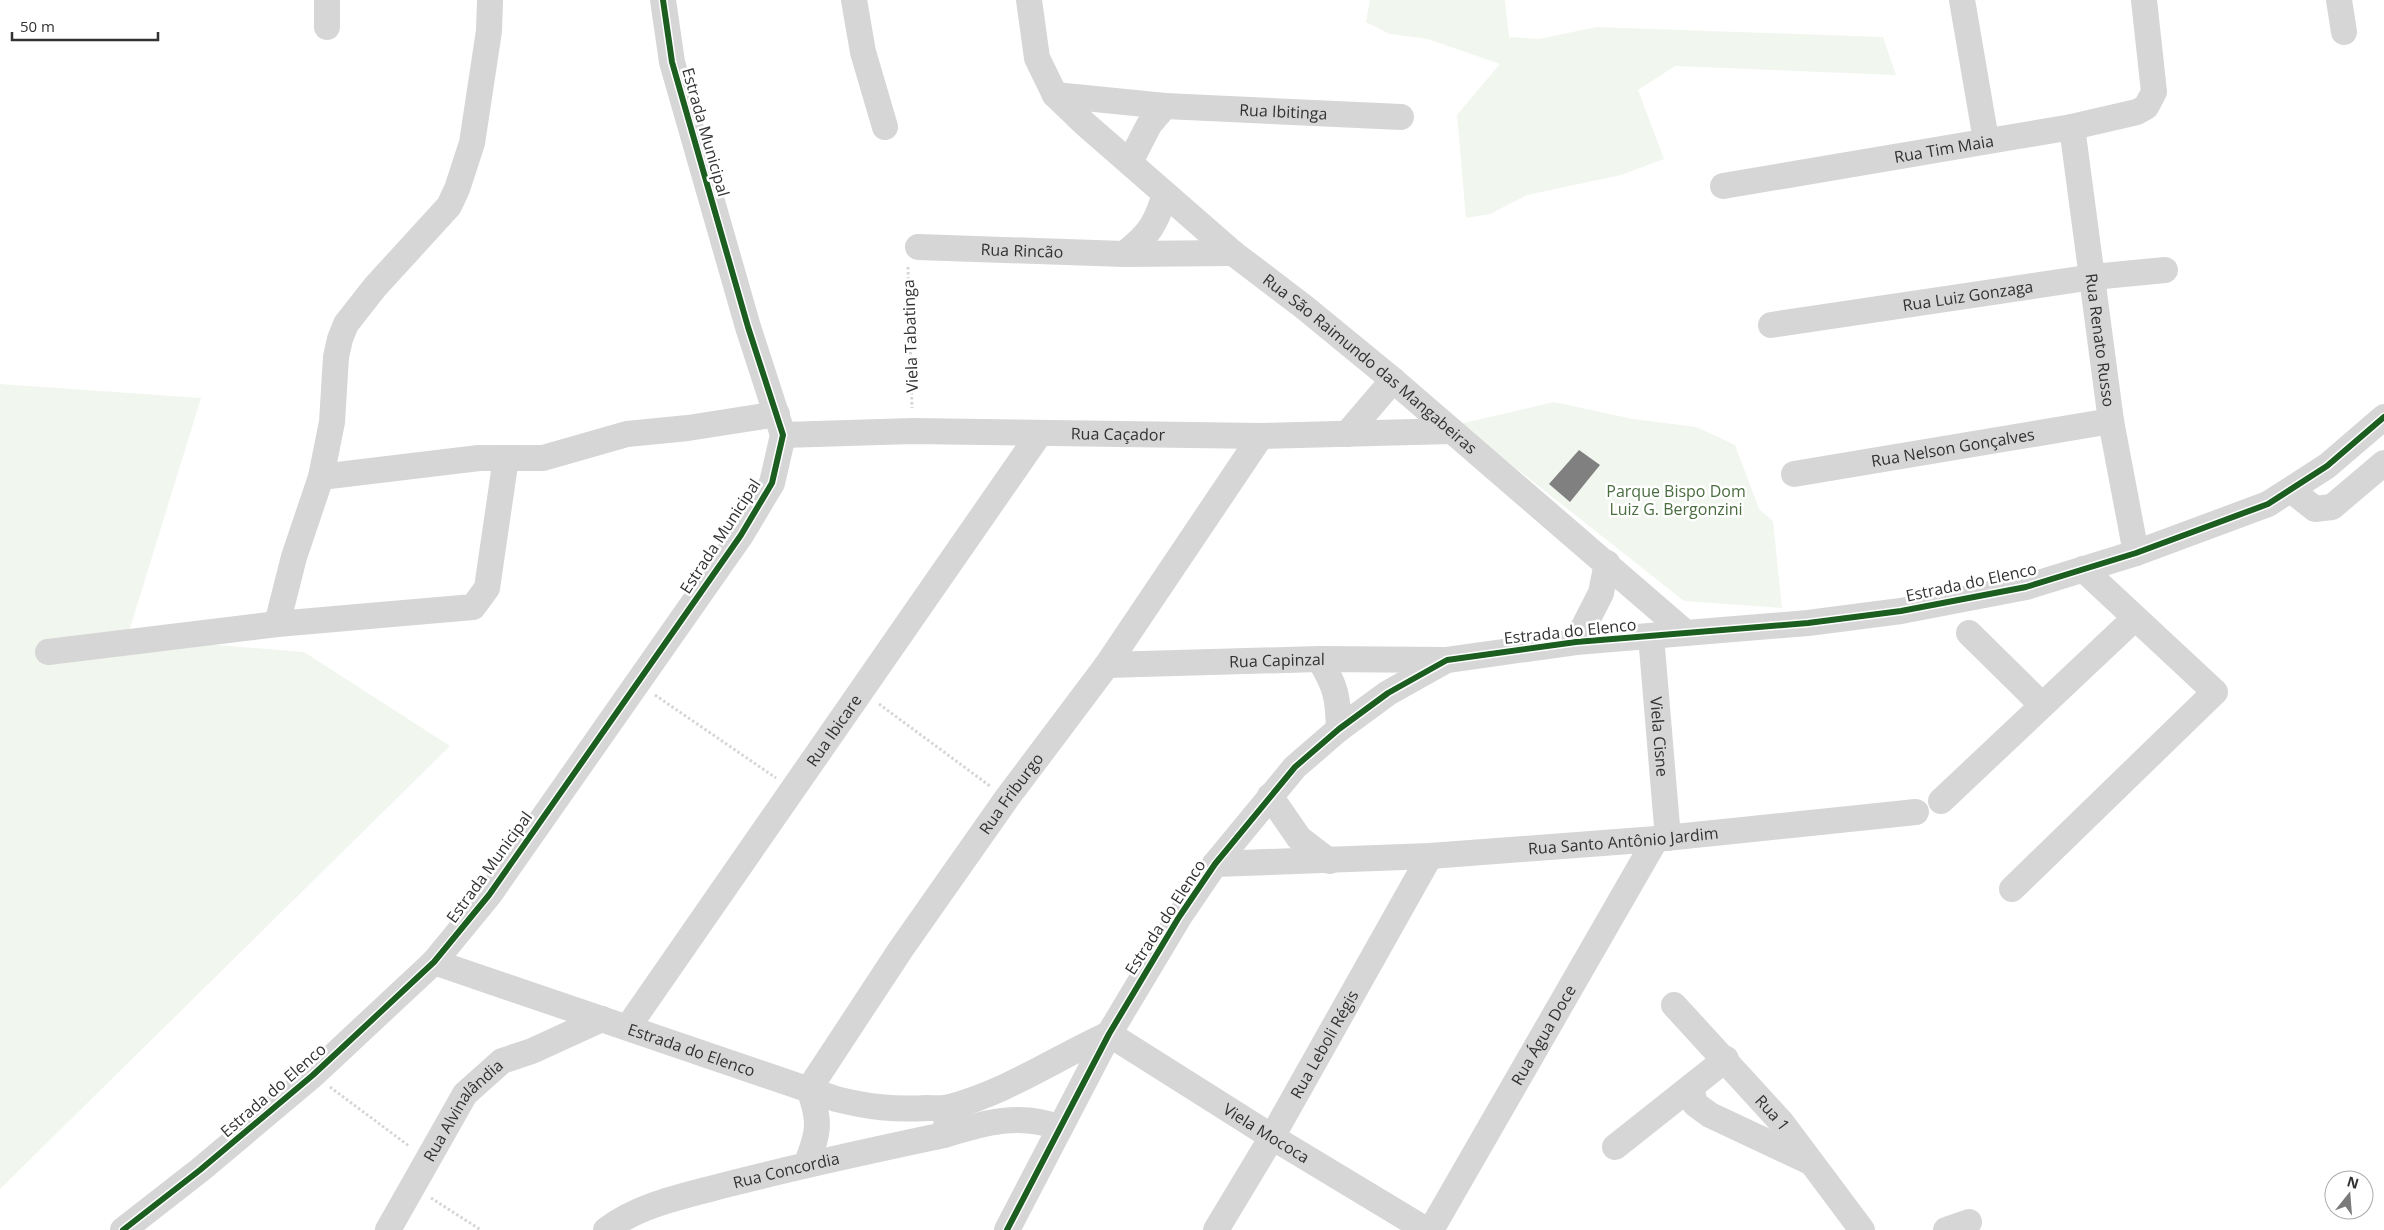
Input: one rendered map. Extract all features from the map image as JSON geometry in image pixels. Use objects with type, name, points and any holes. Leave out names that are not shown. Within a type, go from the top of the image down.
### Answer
[{"type":"street","points":[[327,0],[327,27]]},
{"type":"street","points":[[277,624],[294,557],[321,477],[332,422],[336,356],[340,339],[346,324],[375,286],[449,206],[453,198],[472,143],[489,31],[490,0]]},
{"type":"street","name":"Estrada Municipal","points":[[434,962],[489,895],[761,504],[772,483],[780,424],[748,327],[672,62],[663,0]]},
{"type":"street","points":[[854,0],[862,52],[885,127]]},
{"type":"street","points":[[1029,0],[1038,58],[1055,95]]},
{"type":"street","points":[[1962,0],[1986,140]]},
{"type":"street","name":"Rua Tim Maia","points":[[1724,186],[2072,126],[2137,112],[2146,107],[2154,92],[2144,0]]},
{"type":"street","points":[[2339,0],[2344,32]]},
{"type":"street","name":"Rua Ibitinga","points":[[1055,95],[1165,106],[1401,117]]},
{"type":"street","name":"Rua São Raimundo das Mangabeiras","points":[[1055,95],[1084,123],[1233,252],[1393,380],[1686,633]]},
{"type":"street","points":[[1130,162],[1149,125],[1165,106]]},
{"type":"street","name":"Rua Renato Russo","points":[[2072,126],[2112,422],[2136,553]]},
{"type":"street","points":[[1124,254],[1142,241],[1152,230],[1165,194]]},
{"type":"street","name":"Rua Rincão","points":[[918,247],[1124,254],[1233,252]]},
{"type":"street","name":"Rua Luiz Gonzaga","points":[[1771,325],[2093,277],[2165,270]]},
{"type":"street","points":[[1347,434],[1393,380]]},
{"type":"street","name":"Estrada do Elenco","points":[[1007,1230],[1109,1034],[1179,917],[1215,864],[1295,767],[1339,729],[1388,693],[1447,660],[1576,642],[1808,623],[1901,611],[2026,587],[2136,553],[2268,504],[2327,466],[2384,416]]},
{"type":"street","name":"Rua Nelson Gonçalves","points":[[1794,474],[2112,422]]},
{"type":"street","name":"Rua Caçador","points":[[321,477],[479,458],[543,458],[627,434],[688,428],[780,424],[913,431],[1261,436],[1452,431]]},
{"type":"street","name":"Rua Ibicare","points":[[628,1027],[1040,433]]},
{"type":"street","name":"Rua Friburgo","points":[[809,1089],[901,949],[1007,798],[1107,665],[1261,436]]},
{"type":"street","points":[[48,652],[277,624],[472,607],[487,588],[506,458]]},
{"type":"street","points":[[2291,490],[2315,509],[2332,507],[2382,468]]},
{"type":"street","points":[[1576,642],[1601,594],[1607,564]]},
{"type":"street","points":[[2012,888],[2215,692],[2082,569]]},
{"type":"street","points":[[1941,801],[2135,618]]},
{"type":"street","points":[[1969,633],[2042,705]]},
{"type":"street","name":"Viela Cisne","points":[[1651,636],[1662,839]]},
{"type":"street","points":[[1319,659],[1332,678],[1338,699],[1339,729]]},
{"type":"street","name":"Rua Capinzal","points":[[1107,665],[1319,659],[1447,660]]},
{"type":"street","points":[[1270,796],[1299,838],[1329,861]]},
{"type":"street","name":"Rua Santo Antônio Jardim","points":[[1215,864],[1430,856],[1662,839],[1916,812]]},
{"type":"street","name":"Rua Água Doce","points":[[1430,1230],[1662,839]]},
{"type":"street","name":"Rua Leboli Régis","points":[[1216,1230],[1272,1137],[1430,856]]},
{"type":"street","name":"Estrada do Elenco","points":[[123,1230],[200,1170],[313,1075],[434,962],[809,1089],[869,1107],[903,1110],[950,1107],[1005,1087],[1073,1050],[1109,1034]]},
{"type":"street","name":"Rua 1","points":[[1674,1005],[1726,1059],[1782,1123],[1862,1230]]},
{"type":"street","name":"Rua Alvinalândia","points":[[388,1230],[429,1161],[465,1094],[502,1060],[532,1051],[602,1019]]},
{"type":"street","name":"Viela Mococa","points":[[1109,1034],[1272,1137],[1426,1230]]},
{"type":"street","points":[[1615,1147],[1726,1059]]},
{"type":"street","points":[[1691,1087],[1695,1104],[1710,1115],[1812,1163]]},
{"type":"street","points":[[806,1165],[817,1138],[818,1125],[816,1107],[809,1089]]},
{"type":"street","points":[[950,1107],[944,1135],[1001,1119],[1044,1121],[1060,1128]]},
{"type":"street","name":"Rua Concordia","points":[[606,1230],[668,1200],[806,1165],[944,1135]]},
{"type":"path","points":[[637,682],[793,790]]},
{"type":"path","points":[[861,691],[1007,798]]},
{"type":"path","points":[[313,1075],[429,1161]]},
{"type":"path","points":[[414,1186],[481,1230]]},
{"type":"green space","points":[[1370,0],[1505,0],[1509,37],[1539,39],[1596,27],[1883,37],[1896,75],[1675,66],[1638,90],[1664,159],[1621,175],[1527,195],[1490,214],[1466,218],[1457,115],[1500,64],[1428,39],[1390,34],[1366,22]]},
{"type":"green space","points":[[0,384],[201,398],[127,638],[304,652],[450,746],[0,1189]]},
{"type":"green space","name":"Parque Bispo Dom Luiz G. Bergonzini","points":[[1554,402],[1633,419],[1696,427],[1735,445],[1759,509],[1773,521],[1782,608],[1684,601],[1460,424]]},
{"type":"building","points":[[1579,450],[1600,465],[1570,502],[1549,484]]},
{"type":"cycle path","points":[[123,1230],[200,1170],[313,1075],[434,962],[489,895],[741,535],[772,483],[783,435],[748,327],[672,62],[663,0]]},
{"type":"cycle path","points":[[1007,1230],[1109,1034],[1179,917],[1215,864],[1295,767],[1339,729],[1388,693],[1447,660],[1576,642],[1808,623],[1901,611],[2026,587],[2136,553],[2268,504],[2327,466],[2384,417]]}]
